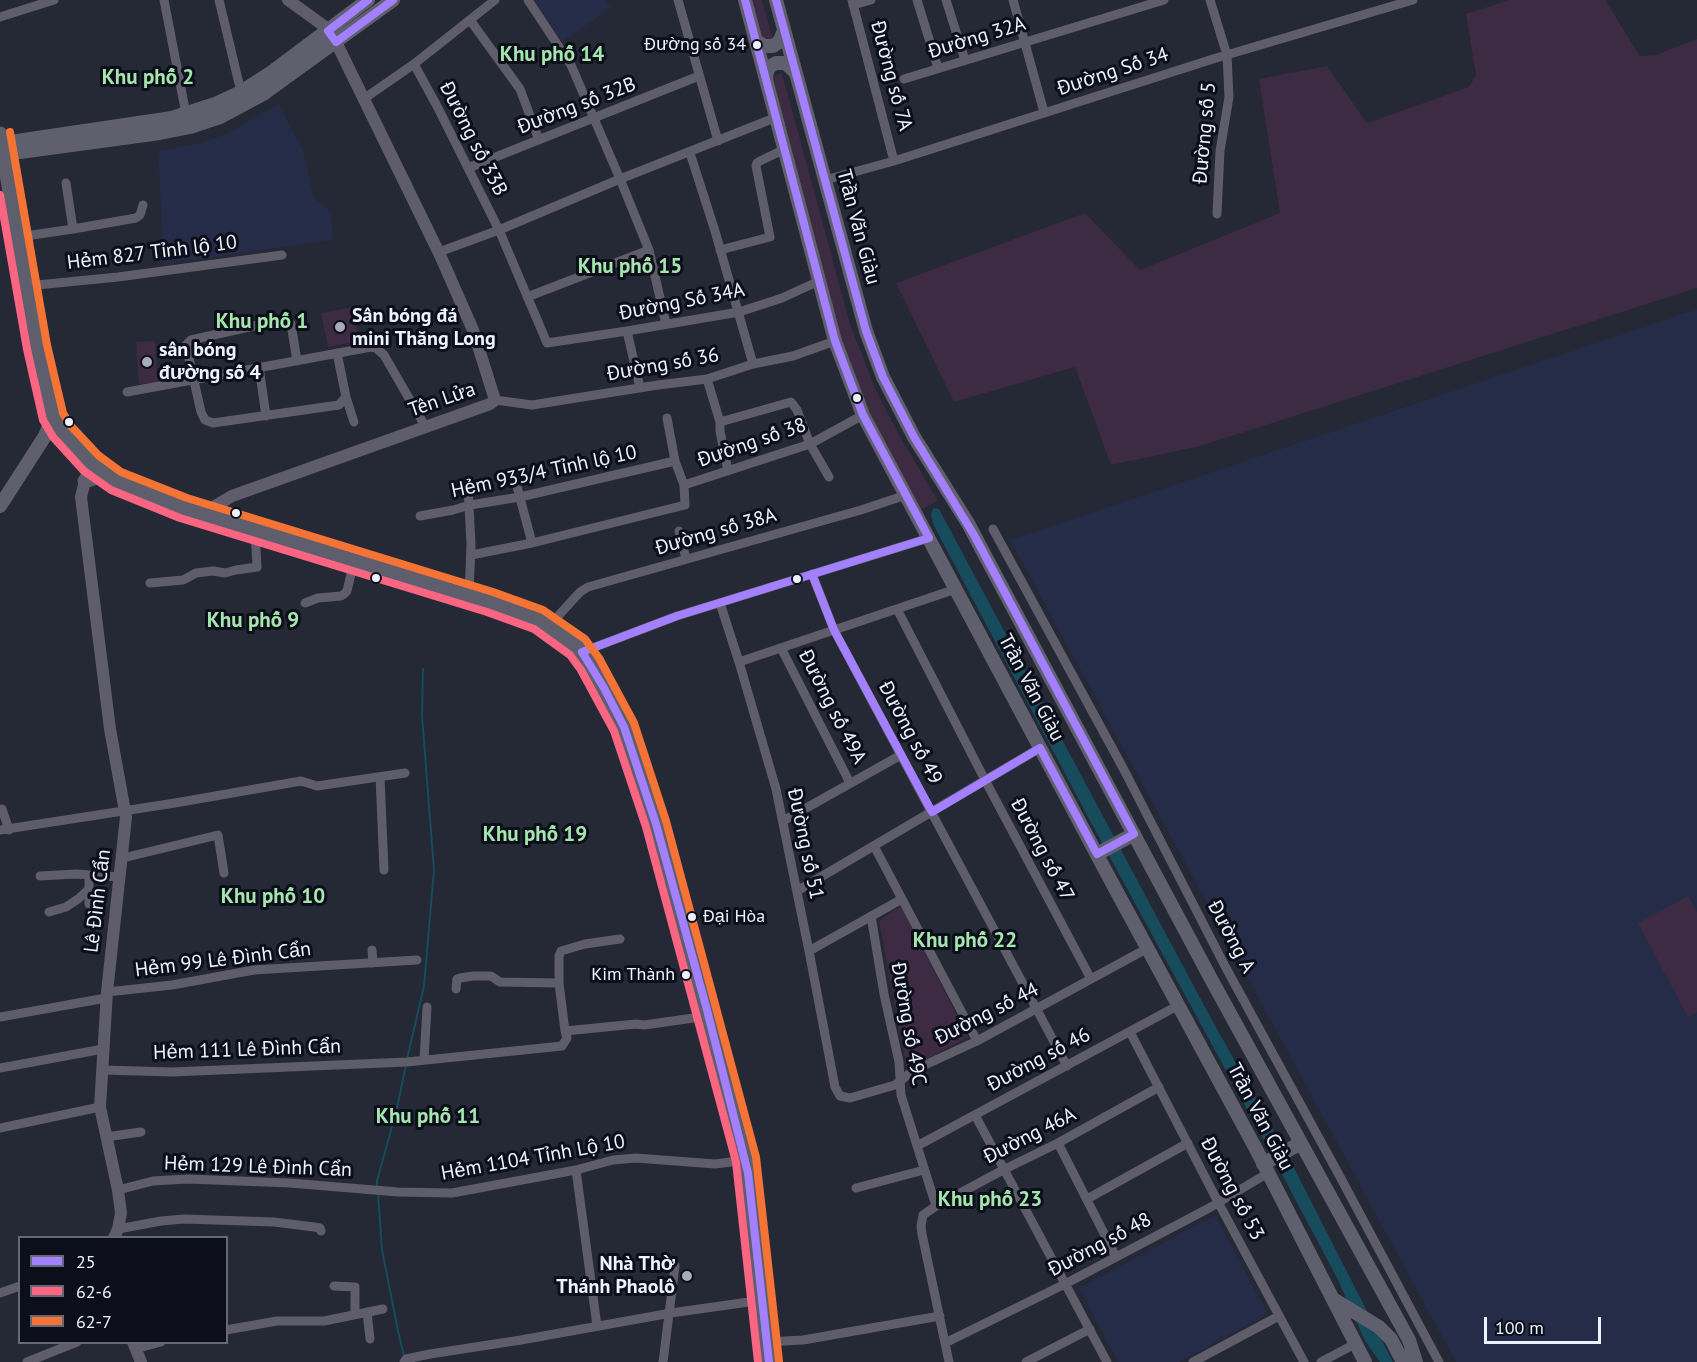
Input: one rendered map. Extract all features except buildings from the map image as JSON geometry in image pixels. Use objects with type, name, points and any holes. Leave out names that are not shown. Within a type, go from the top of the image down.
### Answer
[{"type":"main road","points":[[4,145],[20,152],[175,131],[205,123],[256,99],[332,36],[368,0]]},
{"type":"main road","points":[[4,145],[186,114],[215,104],[241,92],[393,0]]},
{"type":"main road","name":"Trần Văn Giàu","points":[[745,0],[835,341],[863,415],[1040,748],[1100,852],[1365,1362]]},
{"type":"main road","name":"Trần Văn Giàu","points":[[776,0],[866,331],[883,377],[914,437],[974,535],[1105,777],[1131,836],[1409,1343],[1424,1362]]},
{"type":"main road","points":[[756,40],[764,46],[770,46],[779,42],[784,31]]},
{"type":"main road","points":[[766,80],[769,68],[776,63],[788,65],[796,74]]},
{"type":"main road","points":[[4,145],[38,353],[53,417],[61,431],[91,463],[110,477],[208,516],[540,620],[574,643],[582,652],[624,727],[656,824],[746,1160],[769,1362]]},
{"type":"main road","points":[[0,506],[5,489],[45,436],[53,417]]},
{"type":"main road","points":[[85,482],[97,477],[110,477]]},
{"type":"main road","points":[[1100,852],[1131,836]]},
{"type":"main road","points":[[1265,1168],[1300,1143]]},
{"type":"main road","points":[[1332,1298],[1378,1327],[1391,1338],[1403,1362]]},
{"type":"main road","points":[[1409,1343],[1416,1362]]},
{"type":"street","points":[[0,17],[54,0]]},
{"type":"street","points":[[164,0],[186,114]]},
{"type":"street","points":[[219,0],[241,92]]},
{"type":"street","points":[[288,0],[324,26],[332,36]]},
{"type":"street","points":[[365,98],[414,64],[495,0]]},
{"type":"street","points":[[528,0],[571,65],[620,179],[649,250],[666,324]]},
{"type":"street","points":[[691,0],[679,2],[718,141]]},
{"type":"street","points":[[853,3],[871,0]]},
{"type":"street","points":[[917,0],[939,68]]},
{"type":"street","points":[[946,0],[965,60]]},
{"type":"street","points":[[1013,0],[1044,112]]},
{"type":"street","name":"Đường 32A","points":[[904,79],[1026,42],[1142,3],[1164,0]]},
{"type":"street","name":"Đường số 5","points":[[1210,0],[1227,55],[1229,97],[1220,151],[1217,214]]},
{"type":"street","name":"Đường Số 34","points":[[825,180],[894,161],[1227,55],[1413,0]]},
{"type":"street","name":"Đường số 7A","points":[[853,3],[894,161]]},
{"type":"street","points":[[470,20],[520,89],[539,140]]},
{"type":"street","name":"Tên Lửa","points":[[208,516],[210,509],[232,496],[490,404],[495,400],[473,330],[439,252],[365,98],[332,36]]},
{"type":"street","name":"Đường số 33B","points":[[414,64],[499,230],[547,344]]},
{"type":"street","name":"Đường số 32B","points":[[468,168],[699,76]]},
{"type":"street","points":[[439,252],[499,230],[777,117]]},
{"type":"street","points":[[720,250],[770,237],[756,166],[760,161],[785,149]]},
{"type":"street","points":[[690,153],[753,364]]},
{"type":"street","points":[[66,183],[73,229]]},
{"type":"street","points":[[19,237],[136,218],[140,215],[143,205]]},
{"type":"street","points":[[527,297],[649,250]]},
{"type":"street","name":"Hẻm 827 Tỉnh lộ 10","points":[[27,286],[118,278],[282,255]]},
{"type":"street","name":"Đường Số 34A","points":[[547,344],[739,312],[782,298],[819,281]]},
{"type":"street","points":[[297,361],[291,324],[285,319],[189,341],[186,348],[202,417],[208,422],[336,406],[346,397]]},
{"type":"street","points":[[627,331],[640,388]]},
{"type":"street","name":"Đường số 36","points":[[495,400],[532,405],[707,379],[753,364],[793,356],[835,341]]},
{"type":"street","points":[[127,392],[371,347],[381,351],[384,355],[425,426]]},
{"type":"street","points":[[337,353],[354,423]]},
{"type":"street","points":[[259,367],[266,416]]},
{"type":"street","points":[[707,379],[720,422],[728,471]]},
{"type":"street","points":[[720,422],[791,402],[797,410],[810,444],[829,477]]},
{"type":"street","name":"Đường số 38","points":[[684,485],[810,444],[863,415]]},
{"type":"street","points":[[471,555],[532,543],[685,505],[684,485],[675,461],[667,418]]},
{"type":"street","name":"Hẻm 933/4 Tỉnh lộ 10","points":[[420,516],[520,497],[675,461]]},
{"type":"street","name":"Lê Đình Cẩn","points":[[91,463],[81,497],[110,729],[126,811],[123,858],[106,995],[100,1107],[121,1213],[116,1233]]},
{"type":"street","points":[[515,479],[532,543]]},
{"type":"street","points":[[468,487],[471,555],[469,596]]},
{"type":"street","name":"Đường số 38A","points":[[549,626],[583,589],[861,510],[906,495]]},
{"type":"street","name":"Đường A","points":[[993,529],[1123,768],[1226,968],[1439,1362]]},
{"type":"street","points":[[150,583],[183,580],[196,573],[213,571],[225,573],[257,567],[255,531]]},
{"type":"street","points":[[679,531],[686,559]]},
{"type":"street","points":[[582,652],[677,616],[929,538]]},
{"type":"street","points":[[305,603],[318,598],[344,594],[347,591],[354,561]]},
{"type":"street","name":"Đường số 49","points":[[812,574],[834,630],[1067,1066]]},
{"type":"street","points":[[739,662],[956,589]]},
{"type":"street","name":"Đường số 51","points":[[720,603],[776,789],[835,1087],[840,1096]]},
{"type":"street","name":"Đường số 47","points":[[897,609],[1091,979]]},
{"type":"street","name":"Đường số 49A","points":[[782,648],[850,783]]},
{"type":"street","points":[[797,891],[1040,748]]},
{"type":"street","points":[[783,821],[901,755]]},
{"type":"street","points":[[2,809],[4,830],[301,781],[317,786],[405,773]]},
{"type":"street","points":[[380,777],[384,870]]},
{"type":"street","points":[[123,858],[218,835],[224,873]]},
{"type":"street","points":[[874,846],[977,1041]]},
{"type":"street","points":[[89,874],[89,904]]},
{"type":"street","points":[[39,876],[89,874],[119,877]]},
{"type":"street","points":[[49,912],[66,907],[89,888]]},
{"type":"street","points":[[809,951],[902,899]]},
{"type":"street","name":"Đường số 49C","points":[[871,916],[884,994],[899,1062],[901,1095],[936,1206]]},
{"type":"street","points":[[620,939],[585,944],[561,951],[559,983],[565,1031],[644,1025],[708,1016]]},
{"type":"street","name":"Đường số 44","points":[[840,1096],[849,1098],[899,1083],[914,1070],[977,1041],[1148,948]]},
{"type":"street","points":[[372,950],[373,963]]},
{"type":"street","name":"Hẻm 99 Lê Đình Cẩn","points":[[0,1017],[106,995],[246,971],[417,960]]},
{"type":"street","points":[[456,989],[457,980],[473,976],[491,976],[500,982],[559,983]]},
{"type":"street","name":"Đường số 46","points":[[917,1146],[1179,1005]]},
{"type":"street","points":[[419,1060],[427,1007]]},
{"type":"street","name":"Hẻm 111 Lê Đình Cẩn","points":[[102,1070],[172,1072],[394,1063],[562,1046],[567,1038],[565,1031]]},
{"type":"street","name":"Đường số 53","points":[[1130,1032],[1304,1362]]},
{"type":"street","points":[[0,1068],[103,1049]]},
{"type":"street","name":"Đường 46A","points":[[940,1316],[922,1234],[921,1220],[927,1212],[1159,1087]]},
{"type":"street","points":[[0,1128],[100,1107]]},
{"type":"street","points":[[975,1115],[1107,1362]]},
{"type":"street","points":[[106,1137],[141,1132]]},
{"type":"street","points":[[1058,1143],[1116,1257]]},
{"type":"street","points":[[1087,1199],[1188,1143]]},
{"type":"street","name":"Hẻm 1104 Tỉnh Lộ 10","points":[[398,1192],[452,1193],[636,1158],[715,1164],[746,1160]]},
{"type":"street","name":"Đường số 48","points":[[945,1343],[1065,1284],[1218,1202],[1265,1168]]},
{"type":"street","points":[[576,1170],[597,1326]]},
{"type":"street","points":[[856,1188],[924,1170]]},
{"type":"street","name":"Hẻm 129 Lê Đình Cẩn","points":[[118,1190],[153,1181],[188,1179],[290,1183],[398,1192]]},
{"type":"street","points":[[116,1233],[161,1221],[184,1219],[274,1222],[320,1228],[321,1231]]},
{"type":"street","points":[[663,1362],[675,1266]]},
{"type":"street","points":[[334,1286],[355,1287],[356,1314]]},
{"type":"street","points":[[0,1293],[18,1287]]},
{"type":"street","points":[[405,1360],[670,1313],[763,1300]]},
{"type":"street","points":[[228,1330],[277,1322],[324,1321],[383,1309]]},
{"type":"street","points":[[367,1312],[370,1339]]},
{"type":"street","points":[[767,1342],[823,1337],[940,1316],[949,1362]]},
{"type":"street","points":[[1193,1362],[1279,1316]]},
{"type":"street","points":[[1026,1362],[1042,1358],[1089,1329]]},
{"type":"street","points":[[28,1362],[72,1344]]},
{"type":"street","points":[[1322,1362],[1355,1344]]},
{"type":"street","points":[[134,1346],[141,1362]]},
{"type":"shaded area","points":[[534,0],[606,0],[611,8],[562,42]]},
{"type":"shaded area","points":[[750,0],[762,0],[774,44],[762,48]]},
{"type":"shaded area","points":[[1509,0],[1605,0],[1640,56],[1656,55],[1697,39],[1697,288],[1200,446],[1111,465],[1075,367],[954,402],[896,283],[1085,213],[1140,270],[1280,213],[1259,79],[1327,66],[1367,123],[1469,87],[1476,75],[1466,14]]},
{"type":"shaded area","points":[[782,73],[850,324],[875,388],[898,433],[938,501],[921,510],[881,437],[857,386],[837,334],[770,77]]},
{"type":"shaded area","points":[[279,104],[303,151],[314,198],[330,211],[334,240],[164,264],[158,151],[197,144],[226,134]]},
{"type":"shaded area","name":"Sân bóng đá mini Thăng Long","points":[[353,307],[359,341],[328,347],[321,313]]},
{"type":"shaded area","points":[[1697,309],[1697,1362],[1456,1362],[1010,540]]},
{"type":"shaded area","name":"sân bóng đường số 4","points":[[155,341],[158,383],[139,384],[136,342]]},
{"type":"shaded area","points":[[933,508],[939,509],[1206,1009],[1291,1162],[1393,1362],[1380,1362],[1365,1341],[1337,1278],[934,526],[931,515]]},
{"type":"shaded area","points":[[1688,896],[1697,912],[1697,1012],[1688,1017],[1638,923]]},
{"type":"shaded area","points":[[901,906],[968,1037],[907,1070],[879,921]]},
{"type":"shaded area","points":[[1215,1215],[1268,1314],[1179,1362],[1118,1362],[1079,1288]]},
{"type":"waterway","points":[[407,1059],[424,986],[434,870],[422,716],[423,669]]},
{"type":"waterway","points":[[377,1187],[406,1065]]},
{"type":"waterway","points":[[378,1193],[382,1250],[404,1356]]},
{"type":"transit line","name":"25","points":[[368,0],[328,31],[336,42],[393,0]]},
{"type":"transit line","name":"25","points":[[582,652],[677,616],[929,538],[863,415],[835,341],[745,0]]},
{"type":"transit line","name":"25","points":[[776,0],[866,331],[883,377],[914,437],[974,535],[1134,834],[1097,854],[1040,748],[932,812],[834,630],[812,574]]},
{"type":"transit line","name":"62-7","points":[[10,132],[47,345],[63,413],[70,425],[98,455],[121,472],[187,498],[493,592],[543,610],[585,639],[599,658],[634,723],[666,821],[756,1157],[779,1361]]},
{"type":"transit line","name":"62-6","points":[[0,195],[27,349],[43,420],[53,437],[84,471],[111,490],[180,518],[487,612],[534,629],[570,655],[581,670],[614,731],[646,827],[736,1162],[758,1362]]},
{"type":"transit line","name":"25","points":[[582,652],[624,727],[656,824],[707,1010],[748,1173],[769,1362]]},
{"type":"place","name":"Đường số 34","points":[[757,45]]},
{"type":"place","name":"Sân bóng đá mini Thăng Long","points":[[340,327]]},
{"type":"place","name":"sân bóng đường số 4","points":[[147,362]]},
{"type":"place","name":"Đại Hòa","points":[[692,917]]},
{"type":"place","name":"Kim Thành","points":[[686,975]]},
{"type":"place","name":"Nhà Thờ Thánh Phaolô","points":[[687,1276]]},
{"type":"district","name":"Khu phố 14","points":[[552,55]]},
{"type":"district","name":"Khu phố 2","points":[[148,78]]},
{"type":"district","name":"Khu phố 15","points":[[630,267]]},
{"type":"district","name":"Khu phố 1","points":[[262,322]]},
{"type":"district","name":"Khu phố 9","points":[[253,621]]},
{"type":"district","name":"Khu phố 19","points":[[535,835]]},
{"type":"district","name":"Khu phố 10","points":[[273,897]]},
{"type":"district","name":"Khu phố 22","points":[[965,941]]},
{"type":"district","name":"Khu phố 11","points":[[428,1117]]},
{"type":"district","name":"Khu phố 23","points":[[990,1200]]}]
